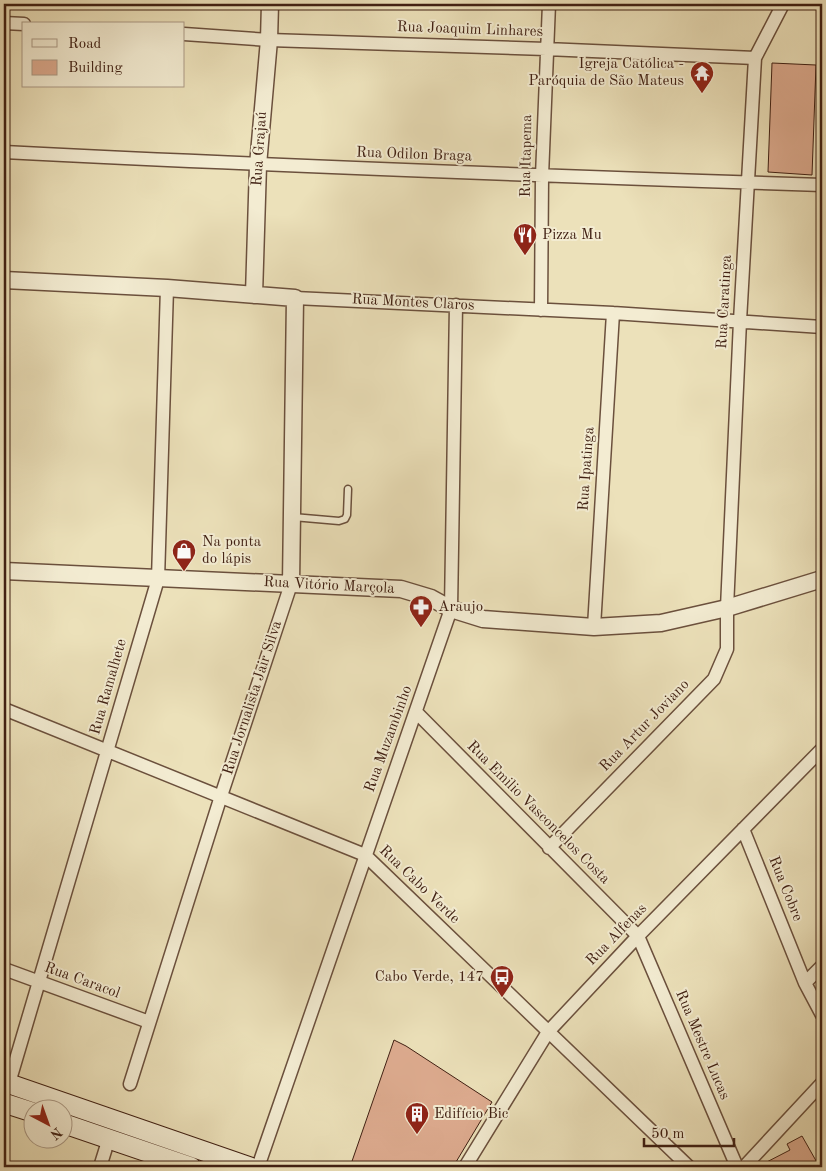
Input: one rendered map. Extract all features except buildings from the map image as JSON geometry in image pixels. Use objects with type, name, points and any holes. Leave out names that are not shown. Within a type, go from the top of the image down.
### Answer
[{"type":"main road","points":[[6,1082],[250,1167]]},
{"type":"main road","points":[[4,1103],[22,1109]]},
{"type":"main road","points":[[72,1125],[191,1167]]},
{"type":"street","name":"Rua Grajaú","points":[[254,295],[258,165],[269,40],[270,4]]},
{"type":"street","name":"Rua Itapema","points":[[541,310],[542,176],[549,4]]},
{"type":"street","name":"Rua Caratinga","points":[[727,608],[747,182],[755,58],[783,4]]},
{"type":"street","points":[[4,23],[22,24]]},
{"type":"street","name":"Rua Joaquim Linhares","points":[[185,34],[269,40],[755,58]]},
{"type":"street","name":"Rua Odilon Braga","points":[[4,152],[258,165],[822,184]]},
{"type":"street","name":"Rua Montes Claros","points":[[4,280],[167,288],[295,298],[613,313],[822,327]]},
{"type":"street","name":"Rua Ramalhete","points":[[6,1082],[40,983],[158,579],[167,288]]},
{"type":"street","name":"Rua Jornalista Jair Silva","points":[[130,1084],[221,796],[291,584],[295,298]]},
{"type":"street","name":"Rua Muzambinho","points":[[258,1167],[451,609],[456,305]]},
{"type":"street","name":"Rua Ipatinga","points":[[594,627],[613,313]]},
{"type":"street","name":"Rua Vitório Marçola","points":[[4,571],[401,589],[431,598],[451,609],[483,619],[594,627],[660,623],[727,608],[822,579]]},
{"type":"street","name":"Rua Artur Joviano","points":[[549,848],[714,678],[727,648],[727,608]]},
{"type":"street","name":"Rua Cabo Verde","points":[[4,709],[365,855],[689,1167]]},
{"type":"street","name":"Rua Emilio Vasconcelos Costa","points":[[416,712],[638,936]]},
{"type":"street","name":"Rua Alfenas","points":[[465,1167],[548,1032],[638,936],[822,749]]},
{"type":"street","name":"Rua Cobre","points":[[743,829],[806,984],[822,1014]]},
{"type":"street","name":"Rua Mestre Lucas","points":[[638,936],[737,1167]]},
{"type":"street","points":[[806,984],[822,966]]},
{"type":"street","name":"Rua Caracol","points":[[4,969],[149,1022]]},
{"type":"street","points":[[744,1167],[822,1083]]},
{"type":"street","points":[[100,1167],[109,1138]]},
{"type":"lane","points":[[292,517],[345,519],[347,515],[348,489]]},
{"type":"place","name":"Igreja Católica - Paróquia de São Mateus","points":[[702,94]]},
{"type":"place","name":"Pizza Mu","points":[[525,256]]},
{"type":"place","name":"Na ponta do lápis","points":[[184,572]]},
{"type":"place","name":"Araujo","points":[[421,628]]},
{"type":"place","name":"Cabo Verde, 147","points":[[502,998]]},
{"type":"place","name":"Edifício Bic","points":[[417,1135]]}]
